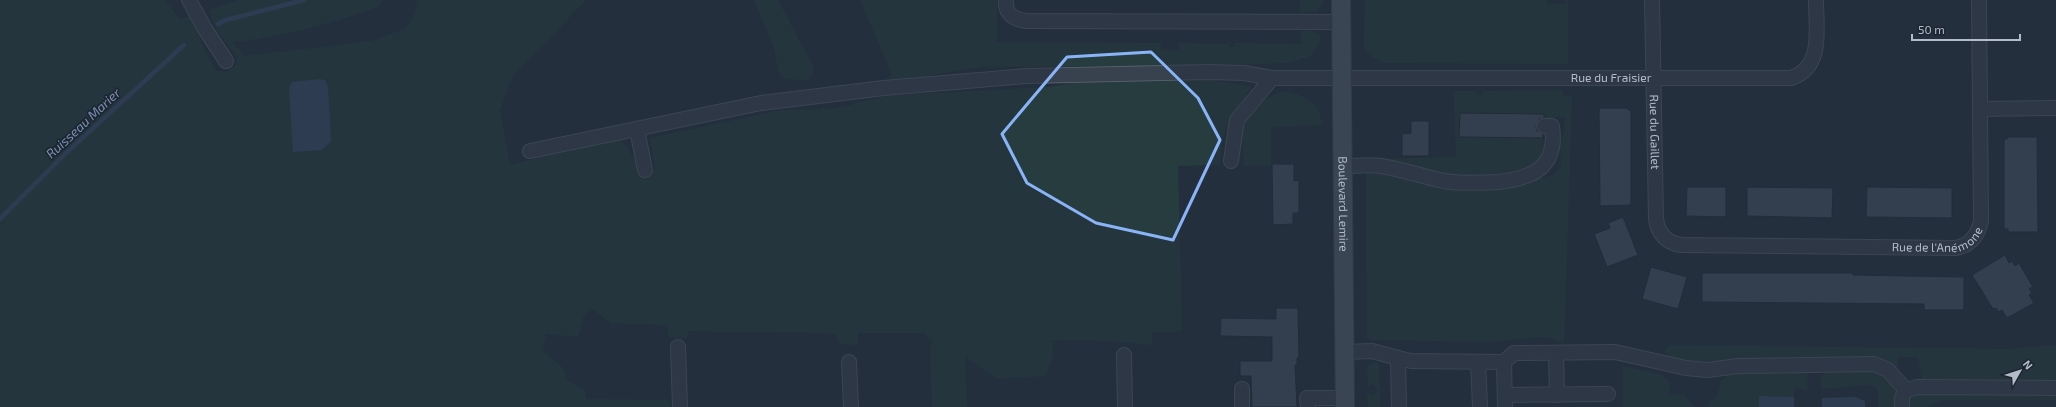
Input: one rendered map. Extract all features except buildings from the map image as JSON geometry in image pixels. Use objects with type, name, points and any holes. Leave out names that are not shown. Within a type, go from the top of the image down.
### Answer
[{"type":"main road","name":"Boulevard Lemire","points":[[1341,0],[1345,403]]},
{"type":"street","points":[[189,0],[205,29],[226,61]]},
{"type":"street","points":[[1006,0],[1009,14],[1015,19],[1026,20],[1341,22]]},
{"type":"street","name":"Rue du Gaillet","points":[[1652,0],[1652,77],[1656,219],[1657,225],[1664,238]]},
{"type":"street","name":"Rue du Fraisier","points":[[530,151],[761,103],[812,96],[1026,76],[1210,72],[1244,73],[1272,78],[1781,78],[1799,75],[1813,61],[1816,52],[1816,0]]},
{"type":"street","name":"Rue de l'Anémone","points":[[1664,238],[1669,242],[1681,245],[1956,248],[1964,246],[1975,238],[1981,221],[1979,0]]},
{"type":"street","points":[[1231,161],[1237,120],[1272,78]]},
{"type":"street","points":[[1980,109],[2056,108]]},
{"type":"street","points":[[1342,167],[1375,165],[1444,181],[1462,183],[1518,180],[1532,175],[1542,168],[1550,157],[1552,126]]},
{"type":"street","points":[[637,129],[645,170]]},
{"type":"street","points":[[678,347],[680,407]]},
{"type":"street","points":[[1344,352],[1372,350],[1411,361],[1478,362],[1504,362],[1514,353],[1615,352],[1686,368],[1708,370],[1738,366],[1874,364],[1888,370],[1906,390]]},
{"type":"street","points":[[1551,399],[1556,353]]},
{"type":"street","points":[[1124,355],[1125,407]]},
{"type":"street","points":[[1398,358],[1399,407]]},
{"type":"street","points":[[849,362],[851,407]]},
{"type":"street","points":[[1478,362],[1480,407]]},
{"type":"street","points":[[1504,362],[1511,401],[1608,394]]},
{"type":"street","points":[[1902,407],[1902,398],[1906,390],[1917,387],[2056,388]]},
{"type":"street","points":[[1242,389],[1242,407]]},
{"type":"street","points":[[1304,401],[1345,403]]},
{"type":"highlighted area","points":[[1151,52],[1198,98],[1220,140],[1173,240],[1096,223],[1027,183],[1002,134],[1067,57]]},
{"type":"green space","points":[[0,0],[164,0],[180,19],[192,15],[202,45],[216,71],[228,72],[237,63],[237,57],[216,29],[209,10],[238,0],[382,0],[380,6],[326,24],[270,37],[232,42],[245,56],[371,41],[404,29],[413,19],[417,5],[416,0],[586,0],[512,77],[500,111],[510,165],[619,138],[629,150],[640,172],[645,177],[652,175],[655,167],[650,138],[781,110],[833,109],[887,96],[1048,87],[1075,83],[1208,80],[1252,86],[1231,117],[1222,140],[1220,165],[1178,166],[1182,331],[1152,332],[1152,345],[1112,341],[1052,340],[1053,354],[1046,376],[997,379],[965,356],[967,407],[932,407],[930,346],[933,343],[925,333],[858,333],[858,345],[839,344],[836,335],[823,333],[688,331],[687,338],[668,337],[668,325],[611,323],[591,308],[584,315],[578,337],[546,334],[543,351],[563,368],[568,381],[585,390],[586,399],[669,400],[670,407],[0,407]]},
{"type":"green space","points":[[754,0],[778,0],[814,68],[812,76],[808,80],[785,79],[779,73],[773,45]]},
{"type":"green space","points":[[860,0],[997,0],[997,42],[1161,43],[1161,50],[1179,51],[1179,43],[1230,44],[1230,47],[1233,47],[1234,43],[1301,44],[1301,31],[1315,32],[1321,38],[1317,47],[1310,56],[1288,63],[1185,66],[982,67],[887,82],[892,74]]},
{"type":"green space","points":[[1300,0],[1323,0],[1323,4],[1317,11],[1300,13]]},
{"type":"green space","points":[[1365,0],[1547,0],[1548,5],[1565,4],[1565,0],[1568,0],[1568,64],[1384,63],[1370,55],[1364,48]]},
{"type":"green space","points":[[1562,90],[1563,96],[1572,96],[1564,344],[1550,338],[1539,337],[1488,342],[1373,340],[1367,338],[1366,170],[1374,169],[1444,183],[1471,186],[1531,181],[1553,175],[1561,167],[1560,140],[1564,134],[1565,117],[1554,117],[1553,123],[1544,122],[1543,114],[1460,113],[1460,137],[1543,138],[1545,151],[1538,163],[1526,172],[1509,177],[1483,180],[1432,176],[1366,159],[1456,157],[1454,91],[1476,91],[1476,94],[1482,95],[1483,91]]},
{"type":"green space","points":[[1280,92],[1288,92],[1302,96],[1314,104],[1321,117],[1322,125],[1271,127],[1271,165],[1244,166],[1243,140],[1246,121],[1250,113],[1257,106]]},
{"type":"green space","points":[[1670,345],[2007,349],[2056,345],[2056,382],[1922,381],[1918,357],[1898,357],[1897,372],[1883,360],[1673,361],[1664,351]]},
{"type":"green space","points":[[1372,363],[1378,363],[1379,365],[1380,407],[1368,407],[1367,394],[1373,395],[1378,390],[1373,384],[1368,386],[1367,366]]},
{"type":"green space","points":[[1623,366],[1662,375],[1669,382],[1670,394],[1684,395],[1695,407],[1623,407]]},
{"type":"green space","points":[[1808,369],[1807,390],[1794,387],[1794,397],[1759,396],[1759,407],[1708,407],[1710,401],[1717,397],[1722,380],[1729,373]]},
{"type":"green space","points":[[1827,370],[1870,370],[1885,373],[1897,391],[1897,407],[1878,407],[1878,389],[1869,385],[1821,389],[1821,376]]},
{"type":"green space","points":[[1909,395],[2056,395],[2056,400],[1942,400],[1927,407],[1909,407]]},
{"type":"water","points":[[320,79],[326,81],[328,88],[331,141],[322,150],[293,152],[289,87],[292,82]]},
{"type":"water","points":[[1759,396],[1794,397],[1794,407],[1759,407]]},
{"type":"water","points":[[1855,397],[1865,401],[1865,407],[1822,407],[1822,398]]},
{"type":"waterway","name":"Ruisseau Marier","points":[[218,24],[226,20],[304,0]]},
{"type":"waterway","name":"Ruisseau Marier","points":[[0,219],[66,153],[184,45]]}]
